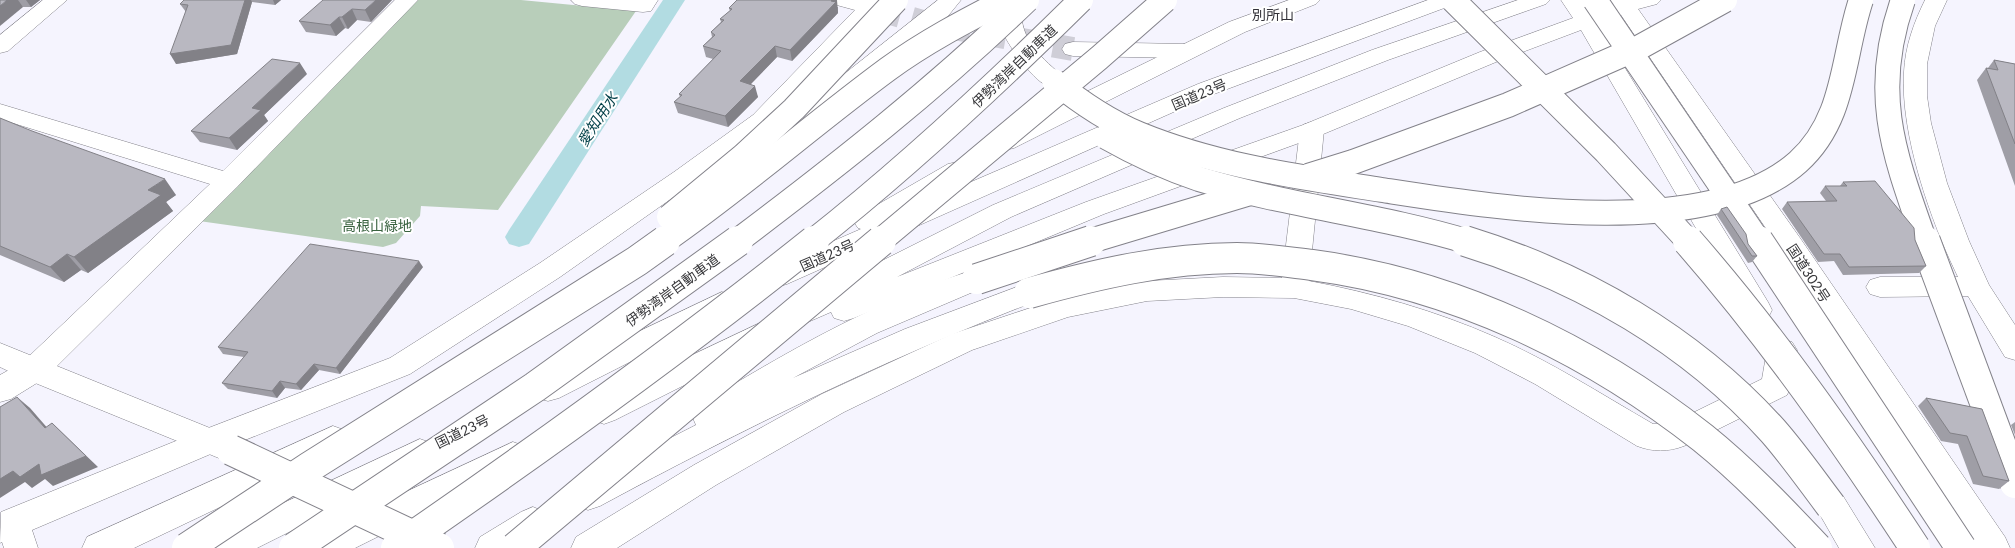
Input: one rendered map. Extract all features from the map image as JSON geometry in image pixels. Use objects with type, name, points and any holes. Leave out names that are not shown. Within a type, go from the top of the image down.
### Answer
[{"type":"main road","points":[[0,46],[56,0]]},
{"type":"main road","points":[[0,390],[34,370],[228,181],[407,0]]},
{"type":"main road","points":[[582,0],[643,6],[647,0]]},
{"type":"main road","points":[[840,0],[880,4]]},
{"type":"main road","points":[[99,548],[225,491],[469,375],[564,322],[669,253],[723,192],[851,80],[940,11],[950,0]]},
{"type":"main road","points":[[188,548],[308,468],[637,261],[701,216],[910,53],[949,29],[1006,0]]},
{"type":"main road","points":[[1011,0],[1009,7],[1012,48],[1021,67],[1046,85],[1078,100],[1106,118],[1138,134],[1204,156],[1259,169],[1405,194],[1528,209],[1587,212],[1636,212],[1681,208],[1720,201],[1748,191],[1774,178],[1796,163],[1816,146],[1828,126],[1838,103],[1855,14],[1860,0]]},
{"type":"main road","name":"伊勢湾岸自動車道","points":[[294,548],[578,360],[734,245],[840,164],[930,89],[1027,0]]},
{"type":"main road","name":"伊勢湾岸自動車道","points":[[396,548],[581,419],[812,243],[971,108],[1081,0]]},
{"type":"main road","points":[[971,108],[1028,66],[1069,32],[1100,0]]},
{"type":"main road","points":[[504,545],[1098,58],[1164,0]]},
{"type":"main road","points":[[751,289],[1022,132],[1236,27],[1309,0]]},
{"type":"main road","name":"国道23号","points":[[223,548],[751,289],[1206,90],[1448,0]]},
{"type":"main road","points":[[1453,0],[1592,136],[1695,248],[1752,316],[1821,407],[1915,548]]},
{"type":"main road","points":[[321,548],[640,394],[838,296],[1002,211],[1232,112],[1380,55],[1539,0]]},
{"type":"main road","points":[[504,545],[790,365],[851,332],[906,307],[1046,255],[1353,162],[1508,105],[1640,47],[1725,0]]},
{"type":"main road","points":[[1904,0],[1898,15],[1888,58],[1886,84],[1892,134],[1903,178],[1915,214],[1956,330],[2015,483]]},
{"type":"main road","points":[[1936,0],[1922,35],[1915,74],[1918,116],[1932,176],[1958,249],[1977,287],[2015,349]]},
{"type":"main road","points":[[640,394],[1095,208],[1312,130],[1470,64],[1584,7],[1632,2]]},
{"type":"main road","name":"国道302号","points":[[1632,2],[1993,548]]},
{"type":"main road","points":[[470,366],[638,243],[735,162],[800,103],[880,4]]},
{"type":"main road","points":[[11,533],[220,446],[400,366],[550,270],[684,178],[761,120],[880,4]]},
{"type":"main road","points":[[1584,7],[1899,548]]},
{"type":"main road","points":[[1584,7],[1760,244],[1961,548]]},
{"type":"main road","points":[[1073,49],[1186,51]]},
{"type":"main road","points":[[1046,85],[1061,109],[1116,143],[1180,172],[1247,192],[1415,228],[1476,245],[1562,278],[1604,300],[1655,331],[1726,385],[1796,458],[1831,506],[1858,548]]},
{"type":"main road","points":[[0,111],[228,181]]},
{"type":"main road","points":[[1294,288],[1312,130]]},
{"type":"main road","points":[[504,545],[717,428],[898,344],[973,313],[1078,279],[1130,269],[1176,262],[1267,259],[1364,274],[1421,288],[1476,307],[1525,328],[1584,359],[1673,415],[1724,455],[1770,497],[1817,548]]},
{"type":"main road","points":[[588,548],[705,475],[833,402],[962,342],[1066,307],[1147,290],[1223,287],[1294,288],[1351,298],[1416,318],[1485,345],[1546,376],[1648,437],[1673,437],[1776,386],[1782,350]]},
{"type":"main road","points":[[1880,287],[1977,287]]},
{"type":"main road","points":[[0,354],[34,370],[220,446],[439,548]]},
{"type":"green space","name":"高根山緑地","points":[[415,0],[521,0],[636,11],[498,210],[421,206],[420,216],[396,243],[383,247],[199,221]]},
{"type":"building","points":[[0,0],[7,0],[0,6]]},
{"type":"building","points":[[184,0],[245,0],[231,45],[170,54],[188,5],[180,4]]},
{"type":"building","points":[[323,0],[376,0],[365,10],[352,9],[330,25],[299,21]]},
{"type":"building","points":[[737,0],[832,0],[836,2],[790,50],[775,46],[740,81],[755,86],[725,116],[674,102],[682,95],[679,94],[721,51],[703,46],[715,35],[711,32],[724,20],[720,19],[732,9],[729,8]]},
{"type":"building","points":[[272,59],[300,63],[252,108],[261,110],[229,138],[191,131]]},
{"type":"building","points":[[1994,60],[2015,64],[2015,144],[1986,68],[1998,70]]},
{"type":"building","points":[[0,118],[165,179],[148,190],[161,195],[74,257],[67,254],[50,267],[0,246]]},
{"type":"building","points":[[1875,181],[1914,228],[1915,240],[1926,266],[1849,267],[1840,254],[1824,254],[1787,202],[1837,201],[1825,186],[1847,186],[1843,182]]},
{"type":"building","points":[[1727,207],[1746,234],[1748,244],[1757,256],[1752,256],[1721,209]]},
{"type":"building","points":[[310,244],[419,261],[336,368],[314,364],[296,384],[280,381],[272,391],[222,383],[248,352],[218,347]]},
{"type":"building","points":[[17,397],[45,428],[52,423],[86,456],[41,475],[39,464],[20,477],[13,471],[0,479],[0,407]]},
{"type":"building","points":[[1926,398],[1982,409],[2009,481],[1983,476],[1967,436],[1950,433]]},
{"type":"waterway","name":"愛知用水","points":[[519,237],[674,0]]},
{"type":"tunnel","points":[[877,9],[926,23],[1073,49]]},
{"type":"district","name":"別所山","points":[[1273,14]]}]
